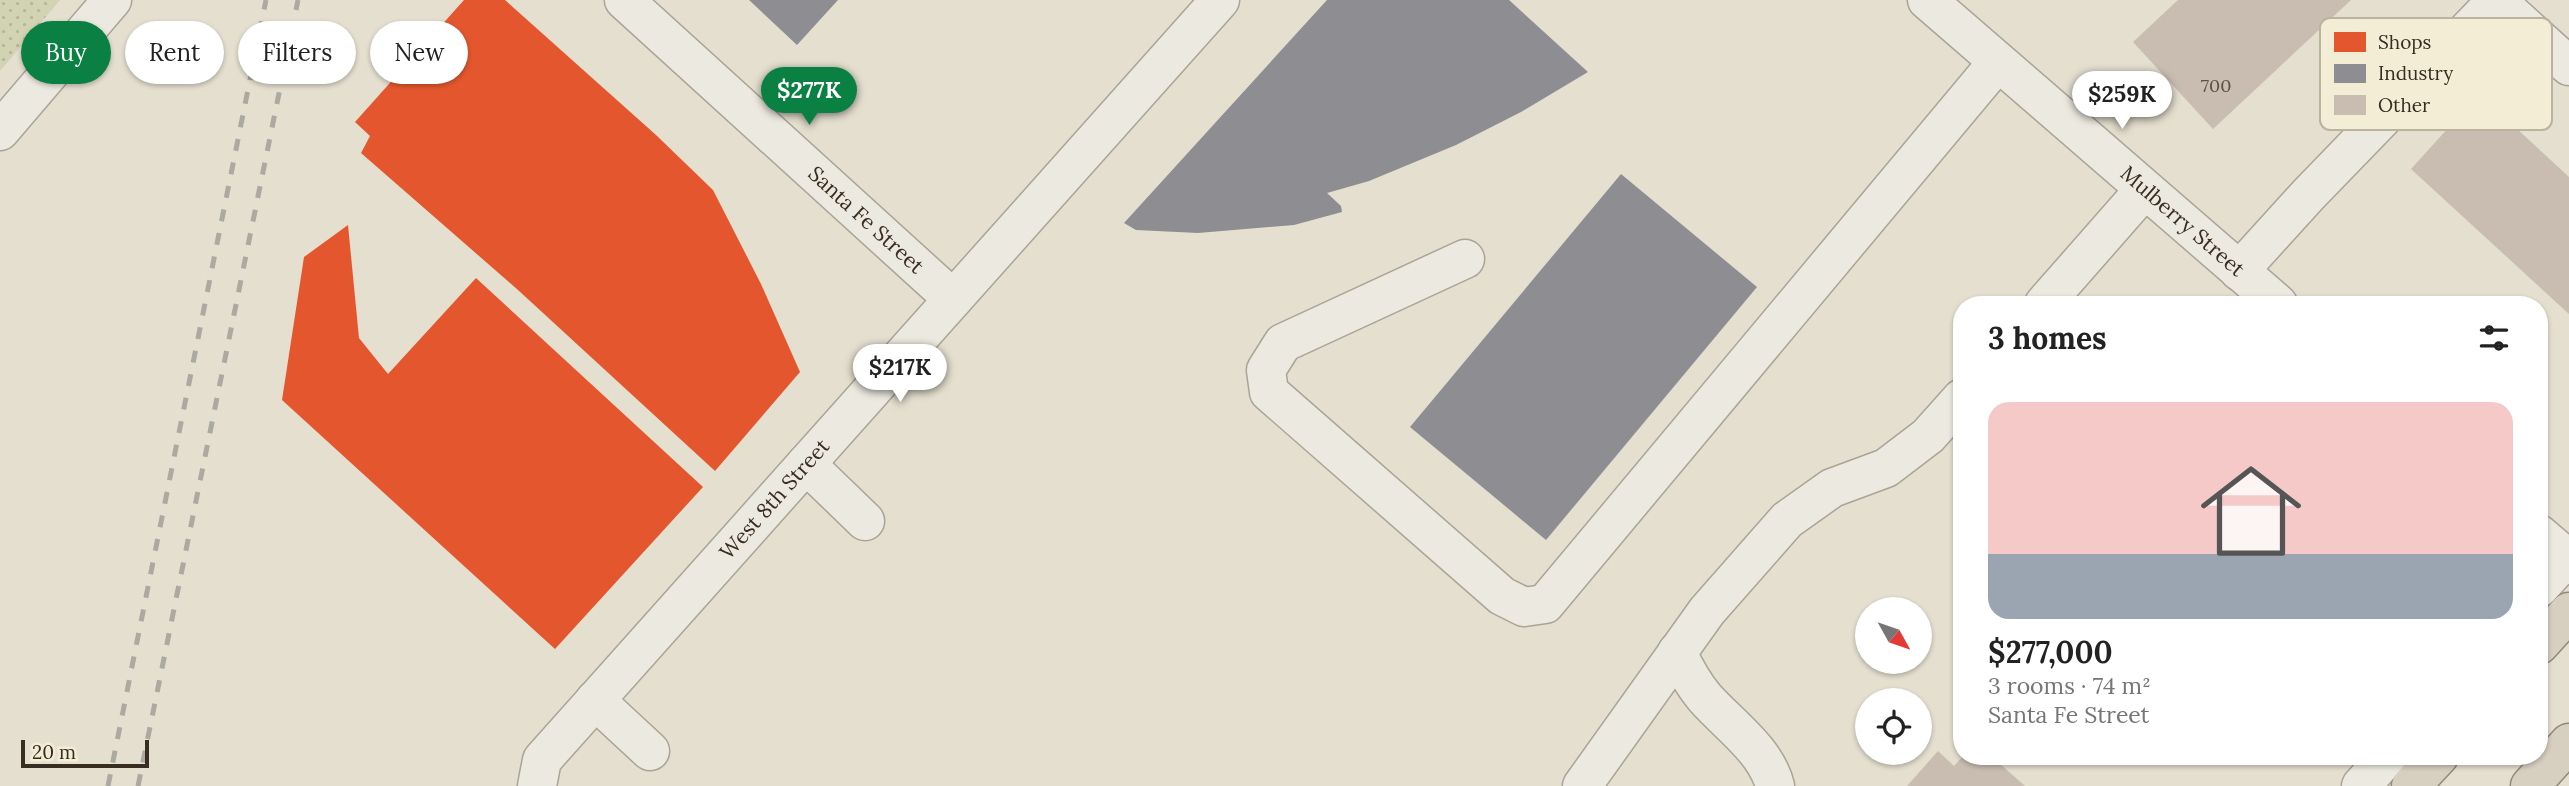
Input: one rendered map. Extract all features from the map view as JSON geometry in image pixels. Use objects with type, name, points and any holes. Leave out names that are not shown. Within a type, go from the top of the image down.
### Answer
[{"type":"highway","points":[[2548,635],[2569,612]]},
{"type":"highway","points":[[2530,786],[2569,743]]},
{"type":"highway","points":[[2546,786],[2569,755]]},
{"type":"highway","points":[[2411,786],[2430,765]]},
{"type":"street","points":[[0,131],[112,0]]},
{"type":"street","name":"Santa Fe Street","points":[[624,0],[953,299]]},
{"type":"street","name":"West 8th Street","points":[[537,786],[542,760],[1220,0]]},
{"type":"street","name":"Mulberry Street","points":[[1927,0],[2269,296]]},
{"type":"street","points":[[2479,18],[2496,0],[2516,18]]},
{"type":"street","points":[[2552,51],[2569,66]]},
{"type":"street","points":[[1465,259],[1283,343],[1266,370],[1269,392],[1502,596],[1524,607],[1545,604],[1997,63]]},
{"type":"street","points":[[2239,271],[2371,130]]},
{"type":"street","points":[[2051,296],[2144,190]]},
{"type":"street","points":[[1582,786],[1707,611],[1787,520],[1832,488],[1886,468],[1928,436],[1953,408]]},
{"type":"street","points":[[806,464],[865,521]]},
{"type":"street","points":[[2548,573],[2561,552]]},
{"type":"street","points":[[1677,652],[1688,675],[1705,697],[1741,734],[1772,773],[1775,786]]},
{"type":"street","points":[[595,700],[650,751]]},
{"type":"street","points":[[2361,786],[2380,765]]},
{"type":"green space","points":[[0,0],[60,0],[42,21],[21,21],[21,46],[0,71]]},
{"type":"building: Shops","points":[[464,0],[505,0],[656,135],[713,190],[761,284],[800,372],[715,471],[518,290],[361,153],[370,136],[355,122],[389,84],[468,84],[468,21],[445,21]]},
{"type":"building: Shops","points":[[348,225],[359,338],[388,374],[476,278],[703,487],[555,649],[282,400],[304,257]]},
{"type":"building: Industry","points":[[749,0],[838,0],[797,45]]},
{"type":"building: Industry","points":[[1327,0],[1509,0],[1588,72],[1521,112],[1456,145],[1369,181],[1327,193],[1341,206],[1342,212],[1294,225],[1198,233],[1136,230],[1124,223]]},
{"type":"building: Industry","points":[[1621,174],[1757,287],[1546,540],[1410,427]]},
{"type":"building: Other","points":[[2178,0],[2351,0],[2332,18],[2320,18],[2320,29],[2213,129],[2133,42]]},
{"type":"building: Other","points":[[2446,130],[2518,130],[2569,177],[2569,314],[2411,169]]},
{"type":"building: Other","points":[[1938,751],[1954,766],[2001,765],[2025,786],[1907,786],[1926,765],[1932,765],[1932,758]]},
{"type":"railway","points":[[108,786],[266,0]]},
{"type":"railway","points":[[138,786],[298,0]]}]
